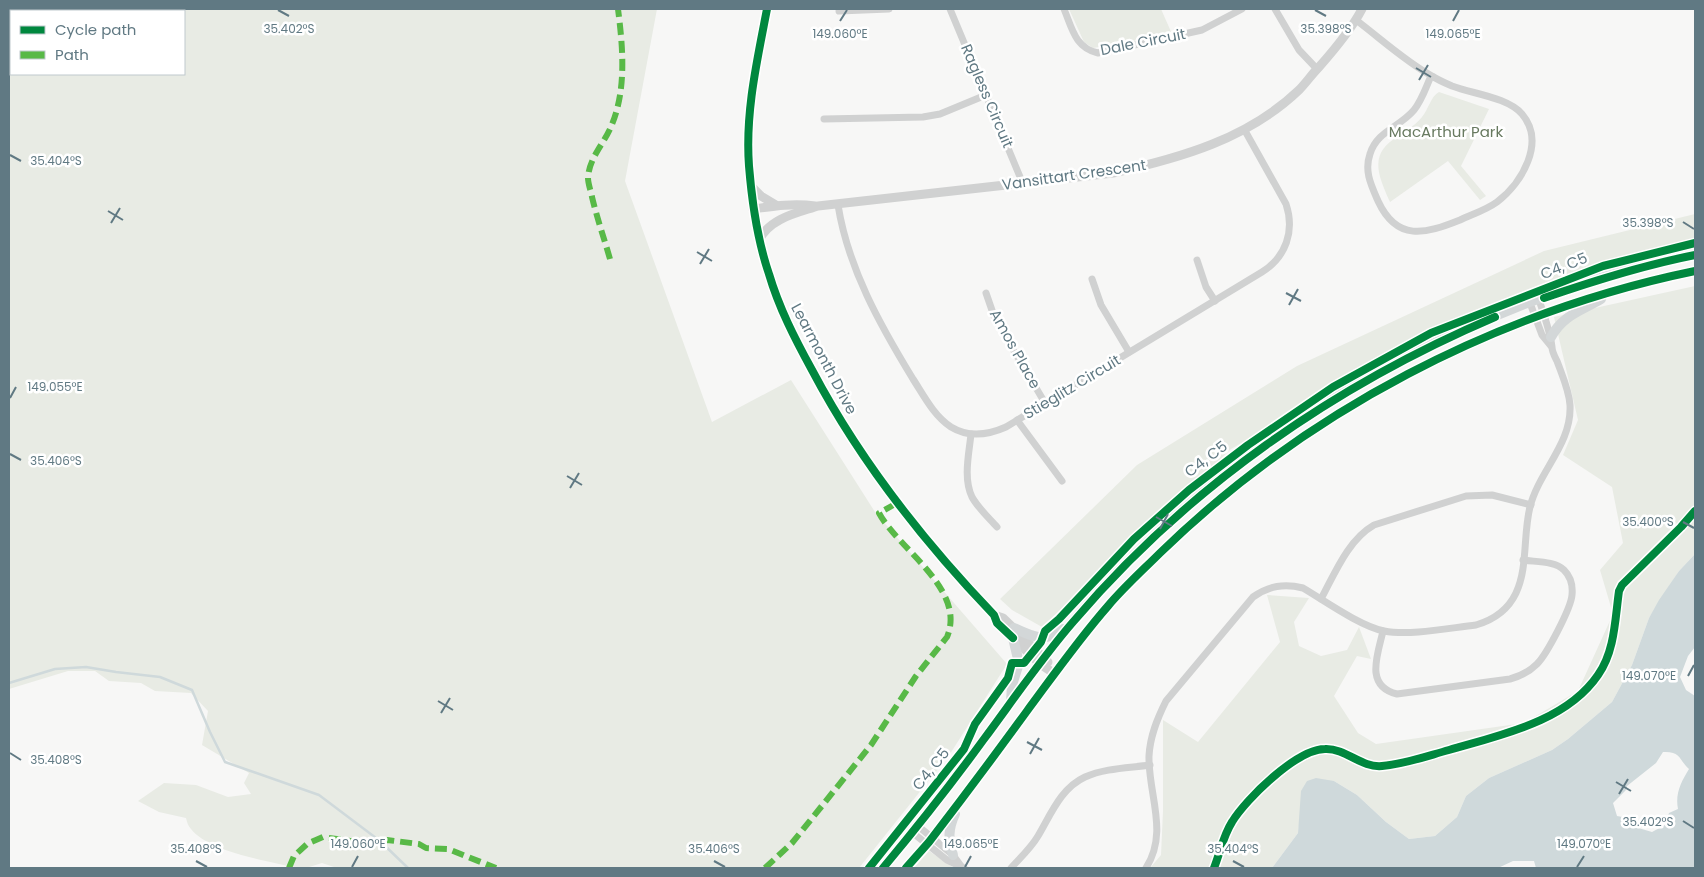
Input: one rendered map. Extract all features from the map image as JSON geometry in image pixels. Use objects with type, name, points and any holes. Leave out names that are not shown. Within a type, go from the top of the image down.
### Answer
[{"type":"main road","points":[[883,868],[915,830],[1071,624],[1109,581],[1208,489],[1265,445],[1347,391],[1404,359],[1456,334],[1534,301],[1610,276],[1695,255]]},
{"type":"main road","points":[[906,868],[960,801],[1110,604],[1185,529],[1258,468],[1340,412],[1454,351],[1539,315],[1615,290],[1695,271]]},
{"type":"main road","points":[[1551,342],[1556,327],[1563,320],[1615,290]]},
{"type":"main road","points":[[1010,703],[1012,685],[1019,663],[1013,633],[1046,638],[1056,635],[1071,624]]},
{"type":"main road","points":[[953,856],[949,841],[950,827],[960,801]]},
{"type":"street","name":"Learmonth Drive","points":[[767,9],[749,117],[749,165],[753,210],[768,273],[780,305],[793,335],[821,388],[884,486],[957,576],[994,615],[1002,618],[1013,633],[1055,674]]},
{"type":"street","points":[[839,11],[890,9]]},
{"type":"street","name":"Ragless Circuit","points":[[950,9],[1023,184]]},
{"type":"street","name":"Dale Circuit","points":[[1064,9],[1081,46],[1089,51],[1098,53],[1202,30],[1242,9]]},
{"type":"street","points":[[1275,9],[1299,50],[1317,69]]},
{"type":"street","name":"Vansittart Crescent","points":[[753,210],[776,205],[838,205],[1113,173],[1150,165],[1204,148],[1244,129],[1292,96],[1339,44],[1362,9]]},
{"type":"street","points":[[1356,20],[1431,76],[1451,86],[1513,106],[1522,114],[1528,124],[1532,141],[1530,155],[1522,173],[1509,191],[1485,209],[1438,229],[1414,232],[1403,229],[1393,223],[1383,211],[1369,180],[1369,158],[1374,142],[1384,132],[1406,118],[1414,110],[1431,76]]},
{"type":"street","points":[[824,119],[923,118],[940,114],[986,95]]},
{"type":"street","name":"Stieglitz Circuit","points":[[838,205],[850,253],[861,284],[906,367],[942,421],[953,428],[971,434],[994,432],[1270,268],[1279,258],[1286,247],[1290,228],[1290,215],[1286,204],[1244,129]]},
{"type":"street","points":[[752,187],[761,196],[776,205]]},
{"type":"street","name":"Vansittart Crescent","points":[[760,240],[766,229],[775,223],[790,215],[818,206]]},
{"type":"street","points":[[1197,260],[1206,286],[1215,301]]},
{"type":"street","points":[[1092,279],[1100,305],[1129,352]]},
{"type":"street","name":"Amos Place","points":[[986,293],[995,319],[1045,403]]},
{"type":"street","points":[[1146,868],[1153,854],[1158,834],[1150,765],[1151,741],[1158,716],[1166,701],[1253,597],[1269,588],[1287,585],[1303,588],[1368,626],[1383,631],[1405,632],[1476,625],[1488,621],[1509,605],[1521,580],[1530,505],[1561,446],[1569,420],[1570,405],[1567,390],[1551,342],[1534,301]]},
{"type":"street","points":[[1017,420],[1062,481]]},
{"type":"street","points":[[971,434],[967,471],[968,484],[972,496],[997,527]]},
{"type":"street","points":[[1321,599],[1354,541],[1365,530],[1374,525],[1466,496],[1492,495],[1530,505]]},
{"type":"street","points":[[1383,631],[1376,665],[1376,675],[1382,687],[1389,692],[1397,694],[1406,693],[1510,679],[1522,675],[1538,663],[1547,653],[1571,601],[1573,588],[1568,574],[1563,568],[1551,564],[1523,560]]},
{"type":"street","points":[[1011,868],[1037,837],[1067,789],[1079,780],[1098,772],[1150,765]]},
{"type":"street","points":[[915,830],[953,856],[962,867]]},
{"type":"street","points":[[929,841],[947,860],[962,867]]},
{"type":"green space","points":[[9,9],[657,9],[625,181],[712,422],[791,380],[875,512],[1007,664],[950,754],[859,868],[337,868],[322,863],[306,868],[296,868],[255,859],[211,844],[191,829],[186,818],[159,812],[138,801],[164,783],[196,785],[228,797],[251,794],[244,783],[249,773],[202,745],[208,711],[191,693],[155,691],[141,683],[109,681],[95,671],[68,671],[9,689]]},
{"type":"green space","points":[[1069,9],[1161,9],[1172,34],[1093,48],[1084,42]]},
{"type":"green space","name":"MacArthur Park","points":[[1439,92],[1489,109],[1461,166],[1486,196],[1480,200],[1448,161],[1390,202],[1380,176],[1379,160],[1381,153],[1397,136],[1419,121]]},
{"type":"green space","points":[[1695,214],[1695,248],[1550,281],[1387,360],[1231,449],[1042,627],[1012,610],[1000,599],[1137,465],[1297,366],[1544,251]]},
{"type":"green space","points":[[1695,286],[1695,554],[1679,571],[1649,618],[1632,665],[1612,702],[1552,750],[1489,778],[1466,796],[1457,817],[1435,836],[1409,839],[1386,822],[1357,795],[1334,781],[1300,817],[1298,833],[1272,868],[1150,868],[1161,855],[1163,720],[1198,742],[1280,642],[1267,595],[1309,598],[1294,622],[1299,646],[1321,656],[1347,650],[1359,627],[1371,659],[1357,656],[1334,696],[1358,733],[1376,744],[1524,723],[1578,691],[1613,614],[1600,570],[1623,543],[1612,487],[1563,455],[1578,420],[1554,317]]},
{"type":"green space","points":[[929,851],[954,868],[914,868]]},
{"type":"shaded area","points":[[1695,554],[1695,647],[1688,656],[1680,677],[1686,690],[1695,696],[1695,868],[1536,868],[1534,861],[1513,861],[1498,868],[1272,868],[1298,833],[1301,791],[1307,781],[1316,778],[1334,781],[1357,795],[1386,822],[1409,839],[1435,836],[1457,817],[1466,796],[1489,778],[1552,750],[1568,739],[1612,702],[1632,665],[1649,618],[1679,571]],"holes":[[[1663,752],[1669,752],[1679,757],[1689,769],[1679,788],[1677,798],[1678,809],[1669,813],[1665,825],[1652,832],[1635,827],[1628,818],[1617,816],[1613,803],[1626,790],[1627,786],[1656,763]]]},
{"type":"waterway","points":[[9,683],[55,669],[86,667],[160,677],[192,690],[225,762],[319,795],[380,841],[408,868]]},
{"type":"marked path","points":[[610,259],[588,178],[596,153],[610,129],[619,100],[622,54],[618,9]]},
{"type":"marked path","points":[[765,868],[792,843],[871,745],[916,676],[947,637],[951,619],[947,602],[939,586],[928,570],[888,527],[879,513],[897,503]]},
{"type":"marked path","points":[[289,868],[294,856],[307,844],[323,837],[364,843],[387,840],[419,844],[426,848],[448,849],[496,868]]},
{"type":"cycle path","points":[[767,9],[750,107],[748,146],[758,234],[773,287],[788,323],[831,404],[872,468],[894,499],[942,558],[994,615],[997,623],[1013,638]]},
{"type":"cycle path","name":"C4, C5","points":[[869,868],[964,749],[975,724],[1008,678],[1012,663],[1024,663],[1041,642],[1045,631],[1059,619],[1134,539],[1189,490],[1248,445],[1333,387],[1431,333],[1603,266],[1695,243]]},
{"type":"cycle path","points":[[1544,298],[1619,274],[1695,255]]},
{"type":"cycle path","points":[[906,868],[929,842],[1066,658],[1114,599],[1160,553],[1217,502],[1277,455],[1341,412],[1408,374],[1477,341],[1548,312],[1621,289],[1695,271]]},
{"type":"cycle path","points":[[883,868],[947,788],[1061,636],[1117,573],[1164,528],[1214,485],[1266,445],[1320,408],[1435,344],[1495,317]]},
{"type":"cycle path","points":[[1214,868],[1229,827],[1239,812],[1273,777],[1301,757],[1314,751],[1325,749],[1340,752],[1374,766],[1399,764],[1510,732],[1550,715],[1568,704],[1585,691],[1604,666],[1611,645],[1619,591],[1622,585],[1695,511]]}]
